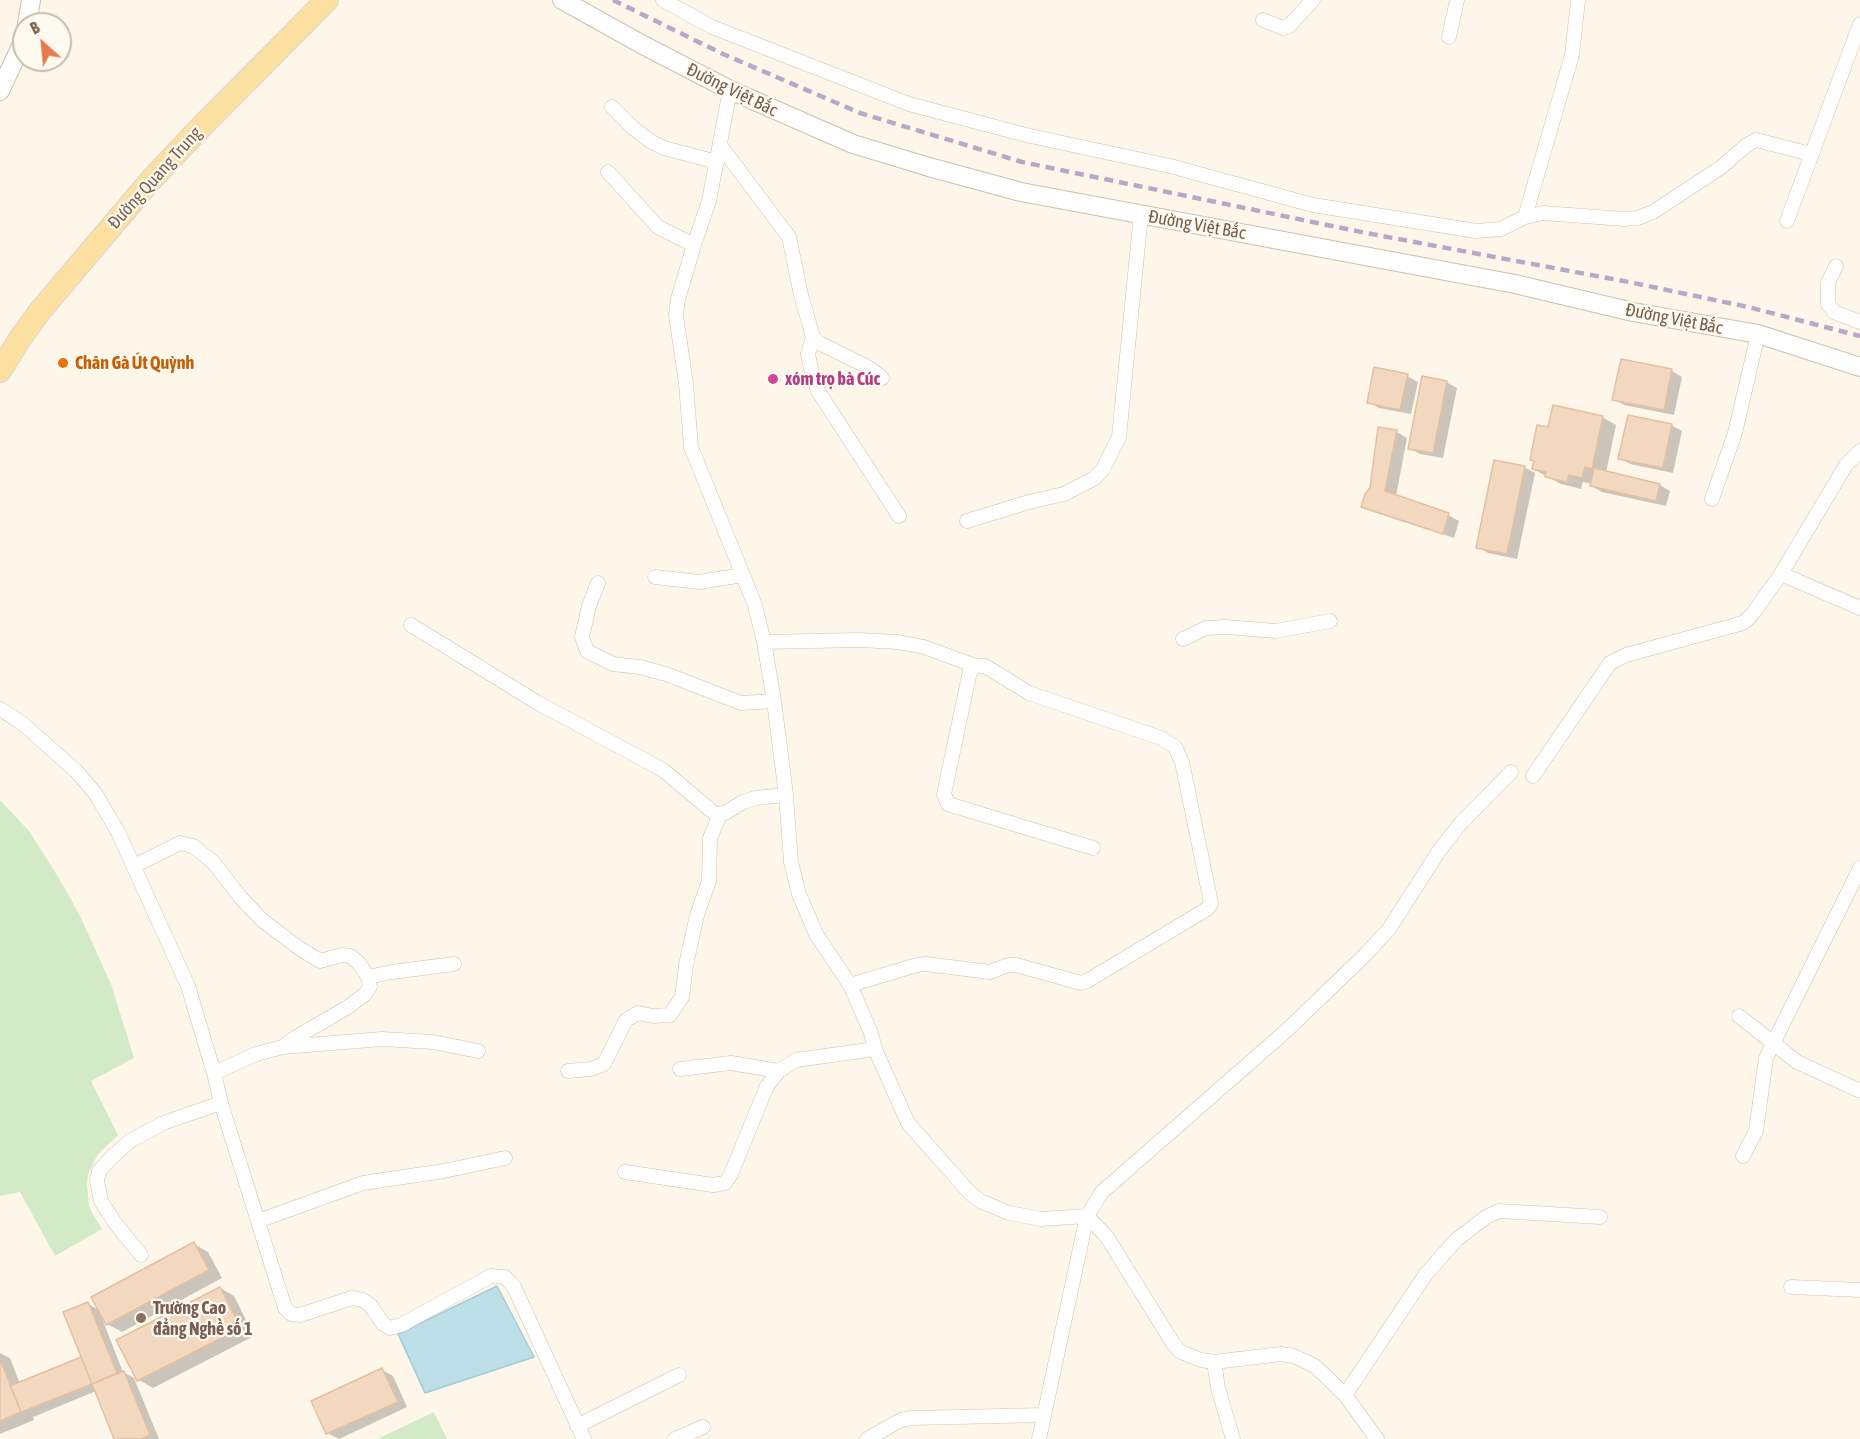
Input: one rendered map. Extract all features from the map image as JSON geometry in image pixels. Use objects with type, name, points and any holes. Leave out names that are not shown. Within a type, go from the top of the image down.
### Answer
[{"type":"main road","name":"Đường Quang Trung","points":[[0,371],[40,311],[151,180],[327,0]]},
{"type":"street","name":"Đường Việt Bắc","points":[[562,0],[730,90],[853,144],[929,167],[1021,192],[1515,284],[1633,312],[1758,334],[1860,367]]},
{"type":"street","points":[[663,0],[712,27],[909,104],[1026,135],[1170,166],[1313,205],[1476,231],[1501,229],[1525,217],[1543,213],[1638,218],[1653,212],[1720,168],[1747,145],[1756,141],[1766,141],[1811,154]]},
{"type":"street","points":[[1263,20],[1283,28],[1289,26],[1313,0]]},
{"type":"street","points":[[1449,37],[1457,0]]},
{"type":"street","points":[[1525,217],[1572,55],[1578,0]]},
{"type":"street","points":[[1787,221],[1860,24]]},
{"type":"street","points":[[0,91],[12,67]]},
{"type":"street","points":[[730,90],[709,201],[678,298],[676,315],[692,447],[755,605],[764,642],[786,795],[791,862],[799,894],[816,934],[850,985],[908,1123],[969,1192],[980,1201],[1009,1213],[1041,1219],[1087,1216]]},
{"type":"street","points":[[612,107],[650,141],[664,148],[717,162]]},
{"type":"street","points":[[720,145],[789,237],[801,295],[813,337],[819,343],[868,368],[882,378]]},
{"type":"street","points":[[608,172],[658,227],[694,245]]},
{"type":"street","points":[[967,521],[1064,494],[1095,478],[1103,469],[1119,437],[1141,214]]},
{"type":"street","points":[[1836,266],[1828,283],[1828,304],[1834,312],[1860,322]]},
{"type":"street","points":[[1712,499],[1735,433],[1758,334]]},
{"type":"street","points":[[813,337],[808,354],[818,391],[899,516]]},
{"type":"street","points":[[1533,776],[1610,663],[1626,655],[1743,623],[1760,607],[1846,465],[1860,451]]},
{"type":"street","points":[[655,577],[699,582],[743,574]]},
{"type":"street","points":[[1781,574],[1860,608]]},
{"type":"street","points":[[598,583],[589,606],[582,637],[587,651],[613,664],[640,667],[666,674],[741,703],[774,701]]},
{"type":"street","points":[[1183,639],[1206,628],[1226,627],[1276,631],[1330,621]]},
{"type":"street","points":[[411,625],[538,703],[663,770],[715,814],[720,815]]},
{"type":"street","points":[[764,642],[840,640],[898,642],[924,647],[976,666],[985,666],[1029,693],[1161,738],[1175,747],[1182,762],[1211,904],[1197,915],[1081,983],[1016,965],[1008,965],[990,972],[926,964],[850,985]]},
{"type":"street","points":[[976,666],[970,671],[946,783],[944,794],[948,804],[1092,848]]},
{"type":"street","points":[[0,709],[22,723],[76,771],[94,793],[118,832],[188,986],[214,1073],[220,1103],[285,1308],[291,1314],[300,1315],[352,1298],[363,1300],[390,1328],[401,1326],[491,1276],[505,1278],[514,1287],[584,1439]]},
{"type":"street","points":[[1040,1439],[1043,1415],[1087,1216],[1102,1192],[1286,1031],[1365,955],[1389,929],[1439,851],[1460,824],[1511,772]]},
{"type":"street","points":[[568,1071],[591,1069],[603,1064],[626,1020],[638,1013],[653,1016],[670,1015],[682,998],[686,965],[697,915],[709,881],[710,838],[720,815],[743,802],[786,795]]},
{"type":"street","points":[[134,866],[180,843],[193,846],[213,862],[241,898],[262,920],[299,948],[321,961],[342,955],[350,956],[359,963],[368,977],[370,987],[365,994],[283,1047]]},
{"type":"street","points":[[1743,1156],[1756,1131],[1765,1063],[1860,868]]},
{"type":"street","points":[[368,977],[454,964]]},
{"type":"street","points":[[1739,1016],[1797,1062],[1860,1090]]},
{"type":"street","points":[[214,1073],[256,1054],[283,1047],[382,1039],[433,1042],[478,1051]]},
{"type":"street","points":[[624,1172],[713,1185],[725,1183],[731,1174],[767,1086],[779,1071],[796,1060],[875,1049]]},
{"type":"street","points":[[680,1069],[731,1063],[779,1071]]},
{"type":"street","points":[[141,1255],[101,1202],[97,1181],[99,1171],[130,1141],[163,1123],[220,1103]]},
{"type":"street","points":[[258,1221],[363,1183],[444,1172],[505,1158]]},
{"type":"street","points":[[1345,1395],[1426,1274],[1456,1240],[1486,1217],[1499,1211],[1600,1217]]},
{"type":"street","points":[[1087,1216],[1107,1237],[1174,1345],[1181,1352],[1201,1360],[1214,1362],[1281,1354],[1294,1356],[1315,1366],[1345,1395],[1377,1439]]},
{"type":"street","points":[[1791,1287],[1860,1290]]},
{"type":"street","points":[[1214,1362],[1218,1388],[1233,1439]]},
{"type":"street","points":[[577,1426],[679,1375]]},
{"type":"street","points":[[867,1439],[901,1420],[912,1418],[1043,1415]]},
{"type":"street","points":[[675,1439],[703,1427]]},
{"type":"green space","points":[[0,800],[29,831],[79,914],[111,984],[134,1058],[91,1081],[118,1135],[98,1154],[88,1174],[89,1205],[102,1229],[55,1256],[20,1192],[0,1196]]},
{"type":"green space","points":[[434,1412],[447,1439],[377,1439]]},
{"type":"water","points":[[497,1286],[534,1357],[425,1393],[398,1334]]},
{"type":"building","points":[[1621,359],[1672,369],[1664,410],[1612,400]]},
{"type":"building","points":[[1374,367],[1408,374],[1400,410],[1367,403]]},
{"type":"building","points":[[1422,376],[1447,381],[1433,453],[1408,449]]},
{"type":"building","points":[[1553,405],[1603,416],[1592,469],[1585,467],[1582,478],[1569,475],[1567,482],[1545,477],[1546,472],[1532,469],[1534,461],[1530,460],[1537,425],[1548,427]]},
{"type":"building","points":[[1628,415],[1672,424],[1663,468],[1618,459]]},
{"type":"building","points":[[1378,427],[1397,430],[1385,491],[1449,513],[1443,534],[1361,507],[1365,494],[1370,488]]},
{"type":"building","points":[[1494,460],[1525,466],[1507,554],[1476,548]]},
{"type":"building","points":[[1594,468],[1660,484],[1656,501],[1590,486]]},
{"type":"building","points":[[194,1242],[209,1270],[106,1325],[91,1297]]},
{"type":"building","points":[[220,1287],[241,1328],[137,1381],[116,1340]]},
{"type":"building","points":[[88,1302],[117,1373],[92,1384],[63,1312]]},
{"type":"building","points":[[81,1357],[92,1384],[21,1412],[10,1386]]},
{"type":"building","points":[[0,1359],[21,1412],[0,1421]]},
{"type":"building","points":[[382,1368],[398,1402],[326,1434],[311,1401]]},
{"type":"building","points":[[124,1371],[150,1435],[141,1439],[114,1439],[92,1384]]},
{"type":"railway","points":[[613,0],[723,54],[860,113],[1022,162],[1366,233],[1629,282],[1748,307],[1860,336]]},
{"type":"place","name":"Chân Gà Út Quỳnh","points":[[63,363]]},
{"type":"place","name":"xóm trọ bà Cúc","points":[[773,379]]},
{"type":"place","name":"Trường Cao đẳng Nghề số 1","points":[[141,1318]]}]
